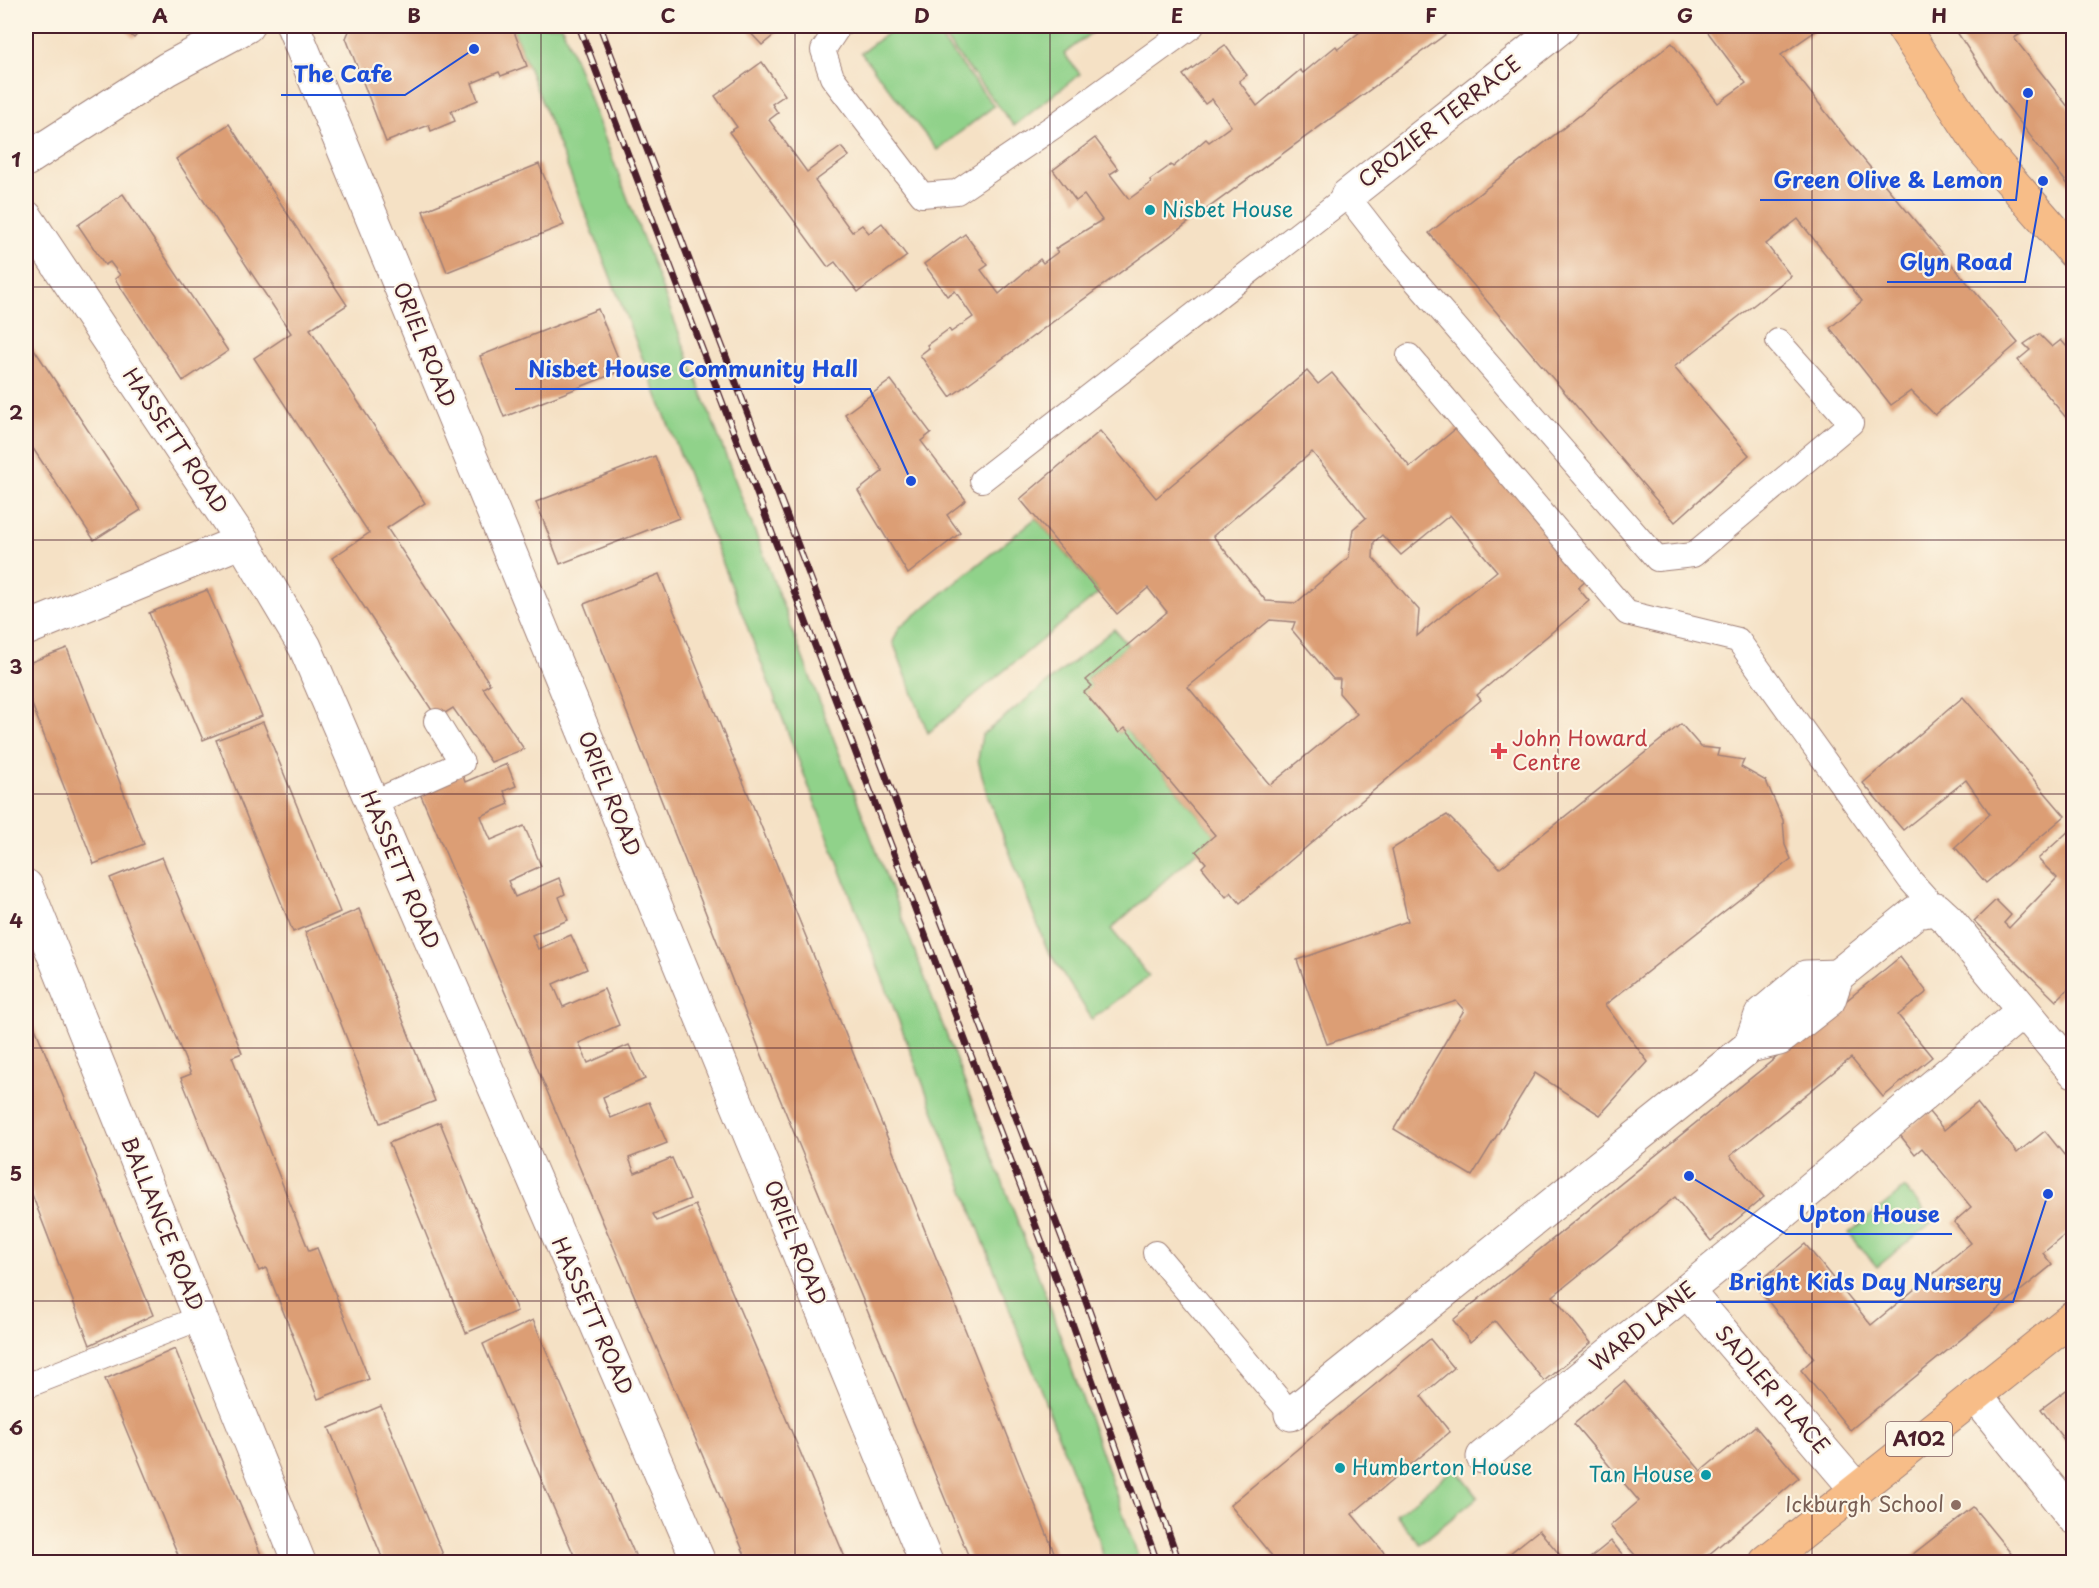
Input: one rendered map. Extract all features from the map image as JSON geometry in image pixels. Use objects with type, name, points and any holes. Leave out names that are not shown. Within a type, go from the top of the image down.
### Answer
[{"type":"highway","points":[[1902,26],[1981,147],[2073,253]]},
{"type":"highway","name":"A102","points":[[1766,1563],[2073,1317]]},
{"type":"street","points":[[26,160],[167,69],[247,26]]},
{"type":"street","name":"ORIEL ROAD","points":[[293,26],[926,1563]]},
{"type":"street","name":"CROZIER TERRACE","points":[[1347,196],[1562,26]]},
{"type":"street","name":"HASSETT ROAD","points":[[26,217],[242,541],[305,647],[699,1563]]},
{"type":"street","points":[[26,629],[242,541]]},
{"type":"street","name":"BALLANCE ROAD","points":[[26,886],[299,1563]]},
{"type":"street","points":[[1291,1414],[1750,1046],[1761,1015],[1806,977],[1838,976],[1926,910],[2023,1011],[2073,1071]]},
{"type":"street","name":"WARD LANE","points":[[1483,1457],[1687,1291],[2023,1011]]},
{"type":"street","name":"SADLER PLACE","points":[[1687,1291],[1857,1490]]},
{"type":"street","points":[[1975,1395],[2073,1518]]},
{"type":"lane","points":[[839,26],[823,50],[832,77],[922,195],[957,192],[1053,127],[1192,26]]},
{"type":"lane","points":[[982,480],[1347,196],[1393,255],[1657,559],[1693,555],[1851,423],[1779,341]]},
{"type":"lane","points":[[1409,356],[1627,613],[1737,640],[1910,880],[1926,910]]},
{"type":"lane","points":[[372,803],[462,763],[436,721]]},
{"type":"lane","points":[[1155,1253],[1291,1414]]},
{"type":"lane","points":[[26,1386],[200,1318]]},
{"type":"green space","points":[[512,26],[562,26],[1046,1296],[1140,1562],[1104,1562],[1098,1539],[717,548]]},
{"type":"green space","points":[[897,26],[931,26],[994,106],[937,150],[861,53]]},
{"type":"green space","points":[[935,26],[1100,26],[1064,54],[1080,74],[1014,126]]},
{"type":"green space","points":[[1036,518],[1099,593],[928,733],[893,642],[899,628]]},
{"type":"green space","points":[[1114,629],[1128,645],[1087,679],[1119,733],[1125,728],[1215,835],[1111,929],[1149,976],[1092,1019],[1047,949],[987,794],[978,760],[982,735]]},
{"type":"green space","points":[[1905,1188],[1933,1222],[1877,1267],[1849,1233]]},
{"type":"green space","points":[[1455,1468],[1478,1497],[1420,1544],[1396,1515]]},
{"type":"building","points":[[121,26],[139,26],[142,29],[134,38]]},
{"type":"building","points":[[358,26],[512,26],[527,66],[501,76],[499,72],[472,83],[478,100],[451,111],[455,121],[431,131],[429,125],[386,142],[346,38],[350,29]]},
{"type":"building","points":[[744,26],[785,26],[762,45]]},
{"type":"building","name":"Nisbet House","points":[[1355,26],[1457,26],[950,397],[920,355],[929,348],[927,345],[949,329],[951,332],[973,317],[955,291],[947,296],[924,264],[965,234],[988,265],[981,270],[999,294],[1040,259],[1043,263],[1058,252],[1055,249],[1102,220],[1084,195],[1076,201],[1053,170],[1095,138],[1118,169],[1110,174],[1129,199],[1151,183],[1150,180],[1171,165],[1173,167],[1206,139],[1209,142],[1231,126],[1212,99],[1205,104],[1183,75],[1225,45],[1247,75],[1239,81],[1257,106],[1300,70],[1303,73],[1336,46],[1338,49],[1360,32]]},
{"type":"building","points":[[1823,26],[1781,55],[1853,147],[2018,343],[1935,415],[1911,391],[1891,405],[1830,328],[1862,301],[1798,219],[1766,244],[1791,276],[1674,367],[1749,455],[1675,522],[1429,233],[1672,43],[1718,103],[1746,83],[1704,27]]},
{"type":"building","points":[[1953,26],[2033,26],[2014,38],[2073,113],[2073,191],[1998,94]]},
{"type":"building","points":[[762,62],[785,95],[772,104],[778,113],[769,120],[807,172],[841,147],[849,156],[815,181],[852,232],[862,225],[869,233],[882,223],[907,256],[858,292],[835,262],[828,267],[729,132],[737,127],[715,96]]},
{"type":"building","points":[[229,124],[347,305],[310,329],[425,503],[387,528],[490,684],[483,688],[524,749],[491,762],[453,708],[437,718],[332,558],[369,533],[254,358],[291,333],[176,159]]},
{"type":"building","points":[[539,164],[564,225],[447,272],[423,211]]},
{"type":"building","points":[[123,194],[228,351],[183,381],[115,279],[120,275],[110,262],[105,265],[78,225]]},
{"type":"building","points":[[598,309],[623,370],[504,417],[480,356]]},
{"type":"building","points":[[2039,334],[2052,347],[2061,340],[2073,354],[2073,426],[2018,360],[2030,350],[2024,344]]},
{"type":"building","points":[[26,337],[141,510],[94,540],[26,438]]},
{"type":"building","points":[[1307,371],[1318,384],[1332,373],[1410,467],[1459,426],[1589,578],[1578,588],[1589,601],[1477,695],[1481,700],[1240,903],[1231,892],[1226,897],[1202,867],[1206,863],[1196,851],[1215,835],[1125,728],[1119,733],[1084,692],[1092,686],[1086,680],[1167,612],[1148,588],[1117,614],[1020,499],[1100,431],[1156,498]],"holes":[[[1312,452],[1366,518],[1353,529],[1349,557],[1296,603],[1266,601],[1213,536]],[[1450,515],[1497,571],[1417,636],[1419,610],[1373,558],[1374,542],[1382,535],[1401,555]],[[1270,620],[1295,622],[1292,630],[1333,679],[1340,679],[1339,693],[1357,714],[1270,785],[1188,687]]]},
{"type":"building","points":[[891,380],[931,433],[921,441],[966,500],[947,515],[960,533],[908,574],[858,491],[883,471],[845,414]]},
{"type":"building","points":[[655,456],[679,518],[560,564],[536,502]]},
{"type":"building","points":[[659,574],[1058,1562],[971,1562],[759,1048],[584,604]]},
{"type":"building","points":[[207,590],[262,716],[203,740],[149,613]]},
{"type":"building","points":[[67,648],[144,844],[94,864],[26,689],[26,664]]},
{"type":"building","points":[[1963,697],[2065,816],[1986,883],[1955,847],[1990,814],[1966,780],[1903,830],[1863,783]]},
{"type":"building","points":[[263,722],[340,912],[293,932],[216,740]]},
{"type":"building","points":[[1681,724],[1701,747],[1719,749],[1717,756],[1744,760],[1741,767],[1766,781],[1783,820],[1785,845],[1791,859],[1605,1005],[1648,1062],[1600,1115],[1535,1073],[1472,1176],[1394,1129],[1464,1010],[1456,1001],[1327,1044],[1297,960],[1408,921],[1392,849],[1447,815],[1500,868]]},
{"type":"building","points":[[507,764],[516,786],[504,791],[509,804],[481,816],[491,840],[524,826],[541,866],[508,881],[515,897],[559,878],[565,894],[559,897],[568,920],[532,935],[538,949],[571,935],[587,969],[553,984],[563,1007],[604,989],[619,1025],[579,1043],[588,1063],[629,1045],[645,1079],[603,1097],[611,1118],[649,1102],[667,1143],[629,1158],[635,1173],[672,1158],[690,1199],[653,1214],[657,1221],[695,1205],[847,1562],[748,1562],[419,791],[462,773],[465,782]]},
{"type":"building","points":[[2071,829],[2073,831],[2073,940],[2071,943],[2073,946],[2073,984],[2056,1001],[1974,921],[1996,900],[2011,915],[2004,923],[2009,928],[2057,878],[2038,859]]},
{"type":"building","points":[[162,857],[242,1053],[232,1057],[309,1251],[317,1248],[369,1379],[318,1399],[266,1268],[259,1271],[181,1078],[191,1074],[110,878]]},
{"type":"building","points":[[359,909],[435,1101],[380,1123],[305,932]]},
{"type":"building","points":[[1900,957],[1927,992],[1898,1015],[1932,1057],[1883,1097],[1851,1058],[1730,1156],[1764,1197],[1711,1241],[1675,1197],[1553,1296],[1591,1343],[1544,1381],[1495,1321],[1470,1342],[1453,1320]]},
{"type":"building","points":[[26,1006],[153,1315],[90,1345],[26,1179]]},
{"type":"building","points":[[1977,1103],[2017,1153],[2045,1131],[2073,1166],[2073,1228],[2043,1253],[2052,1265],[1850,1430],[1801,1370],[1814,1358],[1755,1285],[1805,1244],[1871,1325],[1971,1243],[1954,1222],[1971,1207],[1922,1148],[1915,1154],[1900,1135],[1929,1112],[1944,1130]]},
{"type":"building","points":[[440,1122],[517,1311],[466,1333],[389,1143]]},
{"type":"building","points":[[533,1320],[638,1562],[577,1562],[483,1344]]},
{"type":"building","name":"Humberton House","points":[[1430,1339],[1454,1368],[1421,1396],[1450,1432],[1352,1514],[1392,1562],[1277,1562],[1230,1505]]},
{"type":"building","points":[[175,1349],[264,1562],[181,1562],[105,1379]]},
{"type":"building","name":"Tan House","points":[[1624,1381],[1701,1471],[1755,1426],[1799,1478],[1700,1562],[1641,1562],[1610,1526],[1639,1501],[1574,1424]]},
{"type":"building","points":[[2073,1385],[2073,1452],[2041,1409]]},
{"type":"building","points":[[381,1406],[446,1562],[384,1562],[329,1428]]},
{"type":"building","points":[[1973,1507],[2018,1562],[1903,1562]]},
{"type":"building","points":[[1539,1530],[1566,1562],[1499,1562]]},
{"type":"building","points":[[1611,1541],[1629,1562],[1585,1562]]},
{"type":"railway","points":[[579,26],[1061,1292],[1157,1562]]},
{"type":"railway","points":[[600,26],[1080,1285],[1179,1562]]},
{"type":"place","name":"The Cafe","points":[[474,49]]},
{"type":"place","name":"Green Olive & Lemon","points":[[2028,93]]},
{"type":"place","name":"Glyn Road","points":[[2043,181]]},
{"type":"place","name":"Nisbet House","points":[[1150,210]]},
{"type":"place","name":"Nisbet House Community Hall","points":[[911,481]]},
{"type":"place","name":"John Howard Centre","points":[[1499,751]]},
{"type":"place","name":"Upton House","points":[[1689,1176]]},
{"type":"place","name":"Bright Kids Day Nursery","points":[[2048,1194]]},
{"type":"place","name":"Humberton House","points":[[1340,1468]]},
{"type":"place","name":"Tan House","points":[[1706,1475]]},
{"type":"place","name":"Ickburgh School","points":[[1956,1505]]}]
